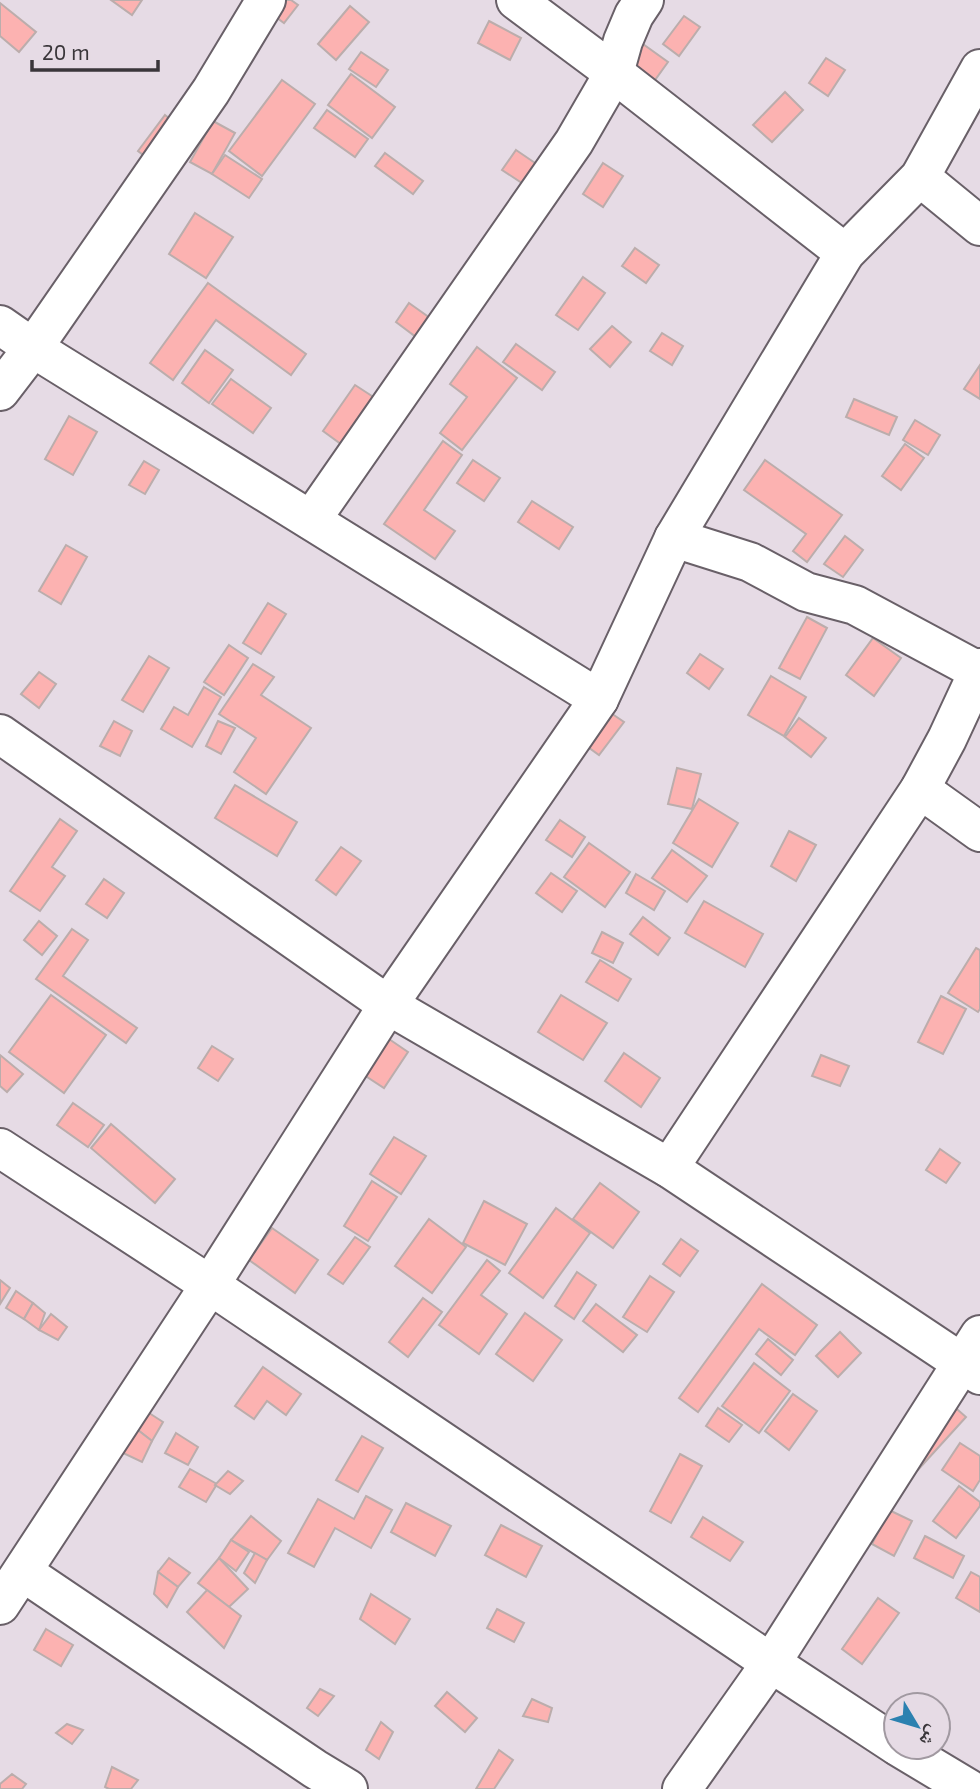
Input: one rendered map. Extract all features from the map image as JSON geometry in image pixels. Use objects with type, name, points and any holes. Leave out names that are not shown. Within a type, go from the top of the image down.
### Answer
[{"type":"street","points":[[0,391],[33,348],[211,91],[266,0]]},
{"type":"street","points":[[516,0],[845,253]]},
{"type":"street","points":[[311,520],[574,142],[614,73],[634,15],[645,0]]},
{"type":"street","points":[[0,1605],[210,1285],[388,1005],[599,699],[674,538],[845,253],[920,177],[980,69]]},
{"type":"street","points":[[920,177],[980,226]]},
{"type":"street","points":[[0,325],[599,699]]},
{"type":"street","points":[[669,1168],[920,789],[947,739],[979,669],[855,605],[806,592],[750,562],[674,538]]},
{"type":"street","points":[[0,734],[388,1005],[669,1168],[974,1358],[771,1663],[682,1789]]},
{"type":"street","points":[[920,789],[980,832]]},
{"type":"street","points":[[0,1148],[210,1285],[882,1736]]},
{"type":"street","points":[[23,1572],[308,1779],[348,1789]]},
{"type":"street","points":[[923,1761],[970,1789]]},
{"type":"building","points":[[111,0],[142,0],[132,15]]},
{"type":"building","points":[[253,0],[291,0],[298,5],[284,23]]},
{"type":"building","points":[[0,3],[36,32],[19,52],[0,36]]},
{"type":"building","points":[[350,6],[369,22],[336,60],[318,44]]},
{"type":"building","points":[[684,16],[700,27],[679,56],[663,44]]},
{"type":"building","points":[[489,21],[521,38],[510,60],[478,43]]},
{"type":"building","points":[[615,24],[668,62],[655,80],[602,41]]},
{"type":"building","points":[[361,52],[388,70],[376,87],[349,69]]},
{"type":"building","points":[[826,58],[845,70],[828,96],[809,83]]},
{"type":"building","points":[[351,74],[395,107],[372,138],[328,105]]},
{"type":"building","points":[[282,80],[315,104],[262,176],[229,151]]},
{"type":"building","points":[[785,92],[803,110],[772,142],[753,125]]},
{"type":"building","points":[[327,110],[368,139],[355,157],[314,128]]},
{"type":"building","points":[[165,115],[186,132],[160,168],[138,151]]},
{"type":"building","points":[[213,121],[235,133],[212,174],[190,162]]},
{"type":"building","points":[[516,150],[538,165],[525,185],[502,170]]},
{"type":"building","points":[[385,153],[423,181],[413,194],[375,166]]},
{"type":"building","points":[[225,155],[262,179],[249,198],[212,174]]},
{"type":"building","points":[[603,163],[623,176],[603,207],[583,194]]},
{"type":"building","points":[[195,213],[233,237],[206,278],[169,254]]},
{"type":"building","points":[[635,248],[659,265],[646,283],[622,266]]},
{"type":"building","points":[[583,277],[605,293],[578,330],[556,315]]},
{"type":"building","points":[[208,283],[306,354],[291,375],[216,320],[173,380],[150,363]]},
{"type":"building","points":[[409,303],[430,318],[416,337],[396,322]]},
{"type":"building","points":[[612,326],[631,342],[610,367],[590,349]]},
{"type":"building","points":[[662,333],[683,346],[672,365],[650,351]]},
{"type":"building","points":[[516,344],[555,372],[542,390],[503,362]]},
{"type":"building","points":[[477,347],[517,378],[462,450],[440,433],[467,397],[450,384]]},
{"type":"building","points":[[205,350],[233,370],[209,403],[182,383]]},
{"type":"building","points":[[980,365],[980,399],[964,389]]},
{"type":"building","points":[[231,379],[271,408],[253,433],[212,404]]},
{"type":"building","points":[[355,385],[378,400],[345,447],[323,431]]},
{"type":"building","points":[[854,399],[897,417],[889,435],[846,417]]},
{"type":"building","points":[[69,416],[97,432],[73,475],[45,459]]},
{"type":"building","points":[[915,420],[940,435],[928,455],[903,440]]},
{"type":"building","points":[[443,441],[462,455],[424,510],[455,531],[435,559],[384,524]]},
{"type":"building","points":[[905,444],[924,458],[901,490],[882,476]]},
{"type":"building","points":[[473,460],[500,478],[484,501],[457,483]]},
{"type":"building","points":[[765,460],[842,515],[807,562],[793,551],[806,534],[744,490]]},
{"type":"building","points":[[144,461],[159,470],[145,494],[129,485]]},
{"type":"building","points":[[532,501],[573,527],[559,549],[518,522]]},
{"type":"building","points":[[845,536],[863,550],[843,577],[824,564]]},
{"type":"building","points":[[66,545],[87,557],[61,604],[39,591]]},
{"type":"building","points":[[268,603],[286,614],[261,654],[243,643]]},
{"type":"building","points":[[807,617],[827,628],[800,679],[779,668]]},
{"type":"building","points":[[873,638],[901,658],[874,696],[846,675]]},
{"type":"building","points":[[229,645],[248,658],[224,695],[204,682]]},
{"type":"building","points":[[700,654],[723,669],[709,689],[687,673]]},
{"type":"building","points":[[149,656],[169,668],[143,712],[122,700]]},
{"type":"building","points":[[253,664],[274,677],[261,695],[311,728],[266,794],[234,772],[256,738],[219,714]]},
{"type":"building","points":[[39,672],[56,684],[39,708],[21,694]]},
{"type":"building","points":[[771,676],[806,697],[784,736],[748,715]]},
{"type":"building","points":[[204,687],[221,697],[192,747],[161,729],[174,707],[188,715]]},
{"type":"building","points":[[605,709],[624,722],[599,755],[581,742]]},
{"type":"building","points":[[799,718],[826,738],[811,757],[785,737]]},
{"type":"building","points":[[114,721],[132,731],[120,756],[100,746]]},
{"type":"building","points":[[218,721],[235,728],[221,754],[206,746]]},
{"type":"building","points":[[677,768],[701,774],[692,809],[668,804]]},
{"type":"building","points":[[235,785],[297,822],[277,856],[215,818]]},
{"type":"building","points":[[699,799],[738,823],[712,867],[673,843]]},
{"type":"building","points":[[60,819],[77,831],[52,867],[65,876],[40,911],[10,891]]},
{"type":"building","points":[[560,820],[585,837],[572,857],[546,840]]},
{"type":"building","points":[[789,831],[816,845],[796,881],[771,866]]},
{"type":"building","points":[[589,843],[630,872],[605,907],[564,877]]},
{"type":"building","points":[[341,847],[361,861],[336,895],[316,880]]},
{"type":"building","points":[[672,850],[707,876],[687,902],[652,878]]},
{"type":"building","points":[[551,873],[577,891],[562,912],[536,893]]},
{"type":"building","points":[[636,874],[665,891],[654,910],[626,893]]},
{"type":"building","points":[[104,879],[124,893],[107,918],[86,904]]},
{"type":"building","points":[[704,901],[763,934],[745,967],[685,933]]},
{"type":"building","points":[[643,917],[670,938],[658,955],[630,934]]},
{"type":"building","points":[[39,921],[57,936],[42,955],[24,940]]},
{"type":"building","points":[[72,929],[88,940],[63,976],[137,1028],[126,1043],[36,979]]},
{"type":"building","points":[[602,932],[623,943],[613,963],[592,953]]},
{"type":"building","points":[[976,948],[980,950],[978,1012],[948,993]]},
{"type":"building","points":[[600,960],[631,979],[618,1001],[586,982]]},
{"type":"building","points":[[51,995],[106,1035],[64,1093],[9,1052]]},
{"type":"building","points":[[561,995],[607,1023],[583,1060],[538,1032]]},
{"type":"building","points":[[941,996],[966,1009],[943,1054],[918,1042]]},
{"type":"building","points":[[386,1037],[408,1052],[384,1088],[361,1073]]},
{"type":"building","points":[[212,1046],[233,1059],[218,1081],[198,1068]]},
{"type":"building","points":[[624,1053],[660,1078],[641,1107],[605,1081]]},
{"type":"building","points":[[0,1055],[23,1074],[7,1092],[0,1086]]},
{"type":"building","points":[[821,1055],[849,1066],[840,1086],[812,1076]]},
{"type":"building","points":[[73,1103],[104,1125],[88,1147],[57,1125]]},
{"type":"building","points":[[111,1124],[175,1179],[155,1203],[91,1148]]},
{"type":"building","points":[[394,1137],[426,1156],[401,1194],[370,1174]]},
{"type":"building","points":[[940,1149],[960,1163],[946,1183],[926,1170]]},
{"type":"building","points":[[372,1181],[397,1197],[368,1241],[344,1226]]},
{"type":"building","points":[[600,1183],[639,1212],[613,1248],[573,1219]]},
{"type":"building","points":[[484,1201],[527,1224],[505,1265],[463,1243]]},
{"type":"building","points":[[556,1208],[590,1233],[543,1298],[509,1273]]},
{"type":"building","points":[[429,1219],[466,1247],[432,1293],[395,1266]]},
{"type":"building","points":[[272,1228],[318,1260],[295,1293],[249,1260]]},
{"type":"building","points":[[355,1237],[370,1247],[343,1284],[328,1274]]},
{"type":"building","points":[[681,1239],[698,1251],[680,1276],[663,1264]]},
{"type":"building","points":[[487,1260],[500,1271],[481,1295],[507,1314],[479,1354],[439,1325]]},
{"type":"building","points":[[577,1272],[596,1285],[574,1319],[555,1306]]},
{"type":"building","points":[[650,1276],[674,1292],[647,1332],[623,1317]]},
{"type":"building","points":[[0,1280],[10,1288],[0,1304]]},
{"type":"building","points":[[762,1284],[817,1325],[795,1355],[759,1329],[698,1412],[679,1398]]},
{"type":"building","points":[[16,1291],[33,1303],[24,1319],[6,1308]]},
{"type":"building","points":[[423,1298],[442,1312],[408,1357],[389,1342]]},
{"type":"building","points":[[33,1303],[45,1313],[39,1330],[24,1319]]},
{"type":"building","points":[[596,1304],[637,1335],[623,1352],[583,1321]]},
{"type":"building","points":[[525,1313],[562,1340],[533,1381],[496,1354]]},
{"type":"building","points":[[51,1314],[67,1327],[58,1340],[39,1330]]},
{"type":"building","points":[[840,1332],[861,1353],[838,1377],[816,1356]]},
{"type":"building","points":[[768,1339],[793,1360],[781,1375],[756,1354]]},
{"type":"building","points":[[754,1363],[790,1391],[759,1433],[722,1406]]},
{"type":"building","points":[[263,1367],[301,1394],[286,1415],[267,1401],[254,1419],[235,1406]]},
{"type":"building","points":[[793,1394],[817,1411],[789,1450],[765,1431]]},
{"type":"building","points":[[950,1403],[966,1417],[906,1483]]},
{"type":"building","points":[[718,1408],[742,1425],[729,1442],[706,1426]]},
{"type":"building","points":[[146,1411],[163,1422],[152,1441],[134,1427]]},
{"type":"building","points":[[134,1427],[152,1441],[142,1462],[121,1452]]},
{"type":"building","points":[[176,1433],[198,1447],[188,1465],[165,1453]]},
{"type":"building","points":[[362,1436],[383,1448],[358,1492],[336,1480]]},
{"type":"building","points":[[960,1443],[980,1456],[980,1480],[973,1491],[942,1470]]},
{"type":"building","points":[[680,1454],[702,1466],[671,1523],[650,1511]]},
{"type":"building","points":[[190,1469],[217,1484],[206,1502],[179,1487]]},
{"type":"building","points":[[228,1471],[243,1481],[230,1494],[215,1485]]},
{"type":"building","points":[[959,1486],[980,1502],[980,1506],[956,1538],[933,1521]]},
{"type":"building","points":[[366,1496],[392,1510],[371,1548],[335,1528],[314,1567],[288,1553],[318,1499],[354,1519]]},
{"type":"building","points":[[406,1503],[451,1526],[435,1556],[391,1532]]},
{"type":"building","points":[[889,1510],[912,1521],[894,1556],[872,1544]]},
{"type":"building","points":[[251,1516],[281,1541],[267,1560],[231,1540]]},
{"type":"building","points":[[703,1517],[743,1542],[730,1561],[691,1537]]},
{"type":"building","points":[[501,1525],[542,1546],[526,1577],[485,1555]]},
{"type":"building","points":[[925,1536],[964,1556],[953,1578],[914,1558]]},
{"type":"building","points":[[231,1540],[249,1552],[236,1571],[219,1558]]},
{"type":"building","points":[[255,1553],[267,1560],[255,1583],[244,1573]]},
{"type":"building","points":[[169,1558],[190,1573],[178,1587],[158,1572]]},
{"type":"building","points":[[219,1558],[248,1589],[229,1607],[198,1583]]},
{"type":"building","points":[[158,1572],[178,1587],[167,1607],[154,1594]]},
{"type":"building","points":[[971,1572],[980,1577],[980,1612],[956,1598]]},
{"type":"building","points":[[207,1590],[241,1616],[224,1648],[187,1612]]},
{"type":"building","points":[[371,1594],[410,1619],[395,1644],[360,1619]]},
{"type":"building","points":[[878,1598],[899,1613],[862,1664],[842,1649]]},
{"type":"building","points":[[497,1609],[524,1623],[514,1642],[487,1628]]},
{"type":"building","points":[[46,1629],[73,1645],[61,1666],[34,1650]]},
{"type":"building","points":[[320,1689],[334,1696],[318,1716],[307,1708]]},
{"type":"building","points":[[447,1692],[477,1718],[465,1732],[435,1706]]},
{"type":"building","points":[[532,1699],[552,1708],[548,1722],[523,1716]]},
{"type":"building","points":[[381,1722],[393,1732],[379,1759],[366,1750]]},
{"type":"building","points":[[67,1724],[83,1730],[72,1744],[56,1733]]},
{"type":"building","points":[[499,1750],[513,1760],[494,1789],[476,1789]]},
{"type":"building","points":[[112,1767],[138,1780],[131,1789],[105,1787]]},
{"type":"building","points":[[12,1774],[26,1784],[22,1789],[0,1789],[0,1784]]}]
